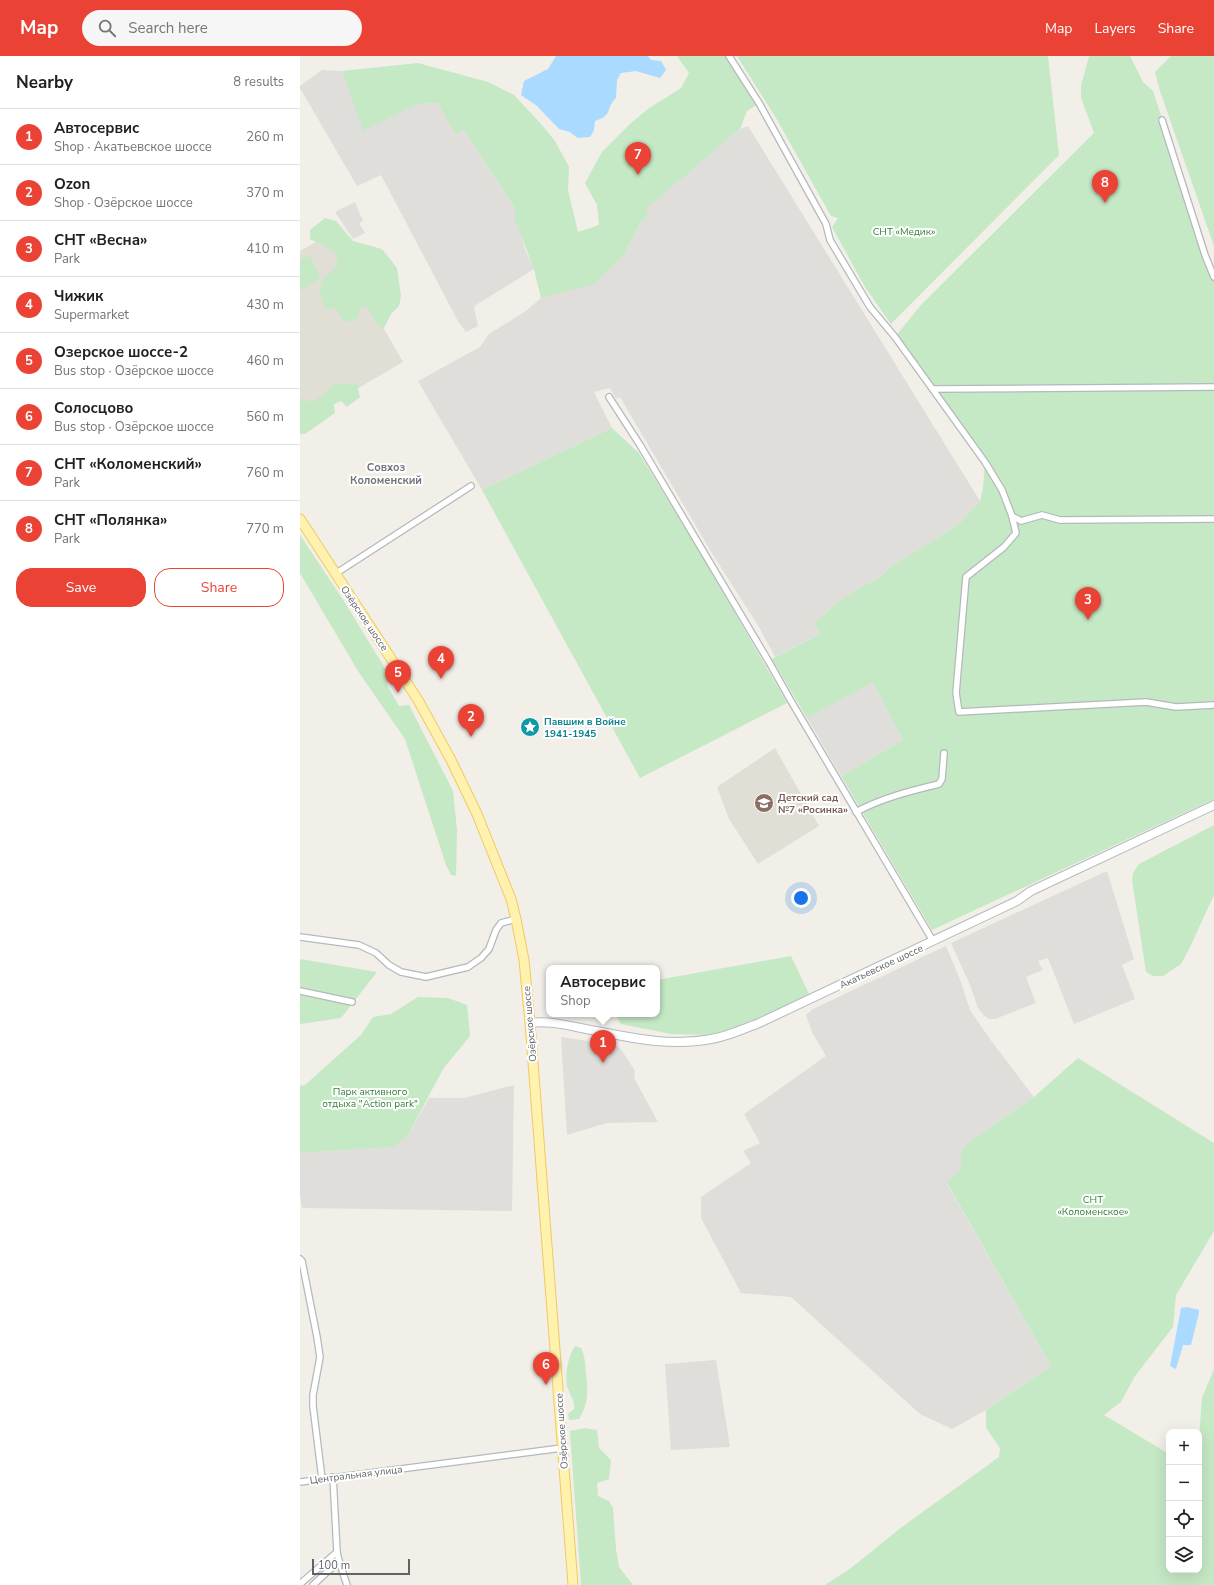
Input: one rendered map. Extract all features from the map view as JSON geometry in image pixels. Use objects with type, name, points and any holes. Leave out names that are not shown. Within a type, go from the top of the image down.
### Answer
[{"type":"main road","name":"Озёрское шоссе","points":[[300,519],[398,668],[441,740],[490,847],[511,899],[516,918],[524,960],[530,1023],[573,1585]]},
{"type":"main road","name":"Акатьевское шоссе","points":[[530,1023],[549,1022],[626,1037],[665,1042],[685,1042],[717,1038],[757,1024],[1018,901],[1031,891],[1214,805]]},
{"type":"street","points":[[729,56],[759,103],[826,224],[830,240],[859,291],[895,337],[985,462],[1002,490],[1012,516],[1016,533],[1004,547],[966,577],[956,693],[959,712],[1146,702],[1176,707],[1214,705]]},
{"type":"street","points":[[1162,120],[1205,255],[1214,277]]},
{"type":"street","points":[[933,389],[1214,387]]},
{"type":"street","points":[[609,397],[640,445],[933,941]]},
{"type":"street","points":[[335,574],[471,486]]},
{"type":"street","points":[[1012,516],[1021,521],[1042,515],[1060,520],[1214,519]]},
{"type":"street","points":[[856,812],[869,805],[904,792],[939,784],[942,779],[944,753]]},
{"type":"street","points":[[300,937],[359,945],[376,953],[389,965],[401,972],[426,977],[468,967],[481,958],[489,949],[496,930],[501,923],[516,918]]},
{"type":"street","points":[[300,991],[352,1002]]},
{"type":"street","points":[[300,1259],[302,1261],[320,1357],[312,1406],[322,1479]]},
{"type":"street","name":"Центральная улица","points":[[300,1482],[562,1448]]},
{"type":"street","points":[[333,1477],[337,1552],[347,1585]]},
{"type":"street","points":[[300,1584],[337,1552]]},
{"type":"street","points":[[313,1585],[339,1562]]},
{"type":"shaded area","points":[[322,70],[342,71],[363,130],[418,104],[439,103],[455,134],[464,130],[516,210],[524,247],[534,269],[476,305],[474,308],[478,326],[466,332],[458,321],[381,175],[357,186],[300,88],[300,86]]},
{"type":"shaded area","points":[[748,126],[980,501],[958,525],[889,568],[869,585],[839,601],[814,622],[820,634],[775,657],[759,627],[713,555],[620,397],[616,399],[610,388],[594,392],[612,428],[482,490],[418,381],[480,347],[489,334],[526,311],[541,298],[563,292],[623,256],[639,225],[648,215],[646,208],[740,129]]},
{"type":"shaded area","points":[[355,202],[363,221],[359,223],[365,233],[353,239],[335,212]]},
{"type":"shaded area","points":[[330,234],[403,362],[300,422],[300,251]]},
{"type":"shaded area","points":[[873,681],[903,740],[841,776],[807,718]]},
{"type":"shaded area","name":"Детский сад №7 «Росинка»","points":[[775,748],[819,826],[758,864],[729,819],[717,787]]},
{"type":"shaded area","points":[[1107,871],[1134,959],[1122,965],[1135,999],[1074,1024],[1048,958],[1038,961],[1043,970],[1026,977],[1036,1003],[995,1019],[989,1019],[983,1015],[978,1008],[970,985],[951,943]]},
{"type":"shaded area","points":[[946,946],[961,982],[970,1010],[992,1042],[1034,1097],[965,1145],[961,1152],[961,1168],[947,1184],[1051,1366],[986,1410],[952,1429],[920,1414],[791,1297],[741,1293],[701,1218],[701,1197],[751,1163],[743,1151],[760,1143],[744,1114],[826,1056],[812,1032],[806,1015],[813,1009]]},
{"type":"shaded area","points":[[561,1037],[614,1045],[620,1048],[635,1071],[634,1078],[658,1122],[607,1123],[567,1135]]},
{"type":"shaded area","points":[[514,1085],[512,1211],[302,1208],[300,1193],[300,1153],[394,1147],[407,1137],[429,1098],[464,1098]]},
{"type":"shaded area","points":[[716,1360],[730,1447],[671,1450],[665,1364]]},
{"type":"green space","points":[[677,56],[725,56],[756,105],[747,111],[740,129],[647,208],[648,215],[639,225],[623,256],[594,284],[541,298],[534,269],[514,217],[516,210],[464,130],[455,134],[438,103],[418,104],[363,131],[342,71],[418,63],[488,82],[514,95],[555,141],[569,167],[568,190],[578,232],[599,225],[597,205],[585,183],[602,152],[630,124],[648,109],[681,88],[689,73]]},
{"type":"green space","name":"СНТ «Медик»","points":[[737,56],[1048,56],[1059,155],[891,324],[865,287],[832,227],[838,218],[831,216],[776,118]]},
{"type":"green space","points":[[1089,56],[1130,56],[1143,82],[1153,91],[1214,277],[1214,799],[932,930],[841,776],[903,740],[873,682],[807,718],[772,659],[820,634],[814,622],[839,601],[868,583],[870,584],[879,578],[889,568],[958,525],[980,501],[983,488],[985,462],[895,337],[921,305],[1094,133],[1081,98],[1081,86]]},
{"type":"green space","points":[[1171,56],[1214,56],[1214,246],[1160,91],[1155,72]]},
{"type":"green space","points":[[325,218],[336,221],[353,241],[382,249],[397,268],[401,296],[399,306],[391,314],[384,328],[378,326],[366,306],[360,309],[358,318],[349,322],[342,320],[336,308],[326,309],[319,292],[323,279],[333,270],[338,262],[335,252],[310,239],[310,230]]},
{"type":"green space","points":[[306,256],[310,257],[321,278],[300,291],[300,260]]},
{"type":"green space","points":[[335,384],[357,384],[360,397],[347,407],[341,401],[334,404],[335,413],[305,434],[300,434],[300,397],[307,402],[317,399]]},
{"type":"green space","points":[[612,428],[639,453],[698,549],[787,703],[640,778],[482,490]]},
{"type":"green space","points":[[300,535],[347,606],[389,675],[387,685],[399,706],[409,705],[453,791],[457,830],[456,876],[451,875],[446,865],[405,739],[358,671],[300,573]]},
{"type":"green space","points":[[1214,825],[1214,895],[1181,964],[1163,976],[1153,976],[1146,972],[1132,880],[1133,873],[1139,864]]},
{"type":"green space","points":[[791,956],[809,994],[747,1024],[708,1035],[671,1034],[621,1024],[617,1017],[660,1017],[660,979]]},
{"type":"green space","points":[[300,959],[377,972],[341,1018],[300,1024]]},
{"type":"green space","name":"Парк активного отдыха \"Action park\"","points":[[418,997],[448,998],[467,1005],[470,1036],[443,1069],[407,1137],[394,1147],[300,1153],[300,1086],[305,1085],[361,1035],[373,1017],[391,1014]]},
{"type":"green space","name":"СНТ «Коломенское»","points":[[1078,1058],[1214,1143],[1214,1231],[1176,1295],[1173,1327],[1135,1376],[1121,1402],[1104,1415],[1166,1452],[1166,1573],[1202,1573],[1202,1429],[1200,1429],[1202,1398],[1214,1369],[1214,1585],[825,1585],[851,1568],[902,1527],[999,1457],[1000,1448],[986,1428],[986,1410],[1051,1366],[947,1183],[961,1168],[961,1152],[965,1145],[1034,1097]]},
{"type":"green space","points":[[575,1346],[581,1348],[584,1357],[587,1396],[585,1408],[579,1419],[569,1420],[568,1414],[574,1409],[574,1406],[566,1379],[570,1355]]},
{"type":"green space","points":[[585,1428],[597,1430],[599,1448],[611,1460],[609,1479],[597,1483],[598,1496],[609,1501],[613,1508],[619,1567],[633,1585],[581,1585],[570,1431]]},
{"type":"water","points":[[556,56],[648,56],[651,60],[661,61],[666,70],[660,78],[636,71],[621,73],[617,80],[616,98],[607,114],[601,119],[595,121],[594,130],[590,137],[578,138],[570,132],[559,129],[537,106],[521,95],[524,81],[548,69]]},
{"type":"water","points":[[1187,1307],[1199,1310],[1199,1313],[1191,1345],[1183,1345],[1176,1369],[1170,1366],[1181,1308]]},
{"type":"place","name":"СНТ «Коломенский»","points":[[638,175]]},
{"type":"place","name":"СНТ «Полянка»","points":[[1105,203]]},
{"type":"place","name":"СНТ «Весна»","points":[[1088,620]]},
{"type":"place","name":"Чижик","points":[[441,679]]},
{"type":"place","name":"Озерское шоссе-2","points":[[398,693]]},
{"type":"place","name":"Павшим в Войне 1941-1945","points":[[530,727]]},
{"type":"place","name":"Ozon","points":[[471,737]]},
{"type":"place","name":"Детский сад №7 «Росинка»","points":[[764,803]]},
{"type":"place","name":"Автосервис","points":[[603,1063]]},
{"type":"place","name":"Солосцово","points":[[546,1385]]},
{"type":"district","name":"Совхоз Коломенский","points":[[386,473]]}]
